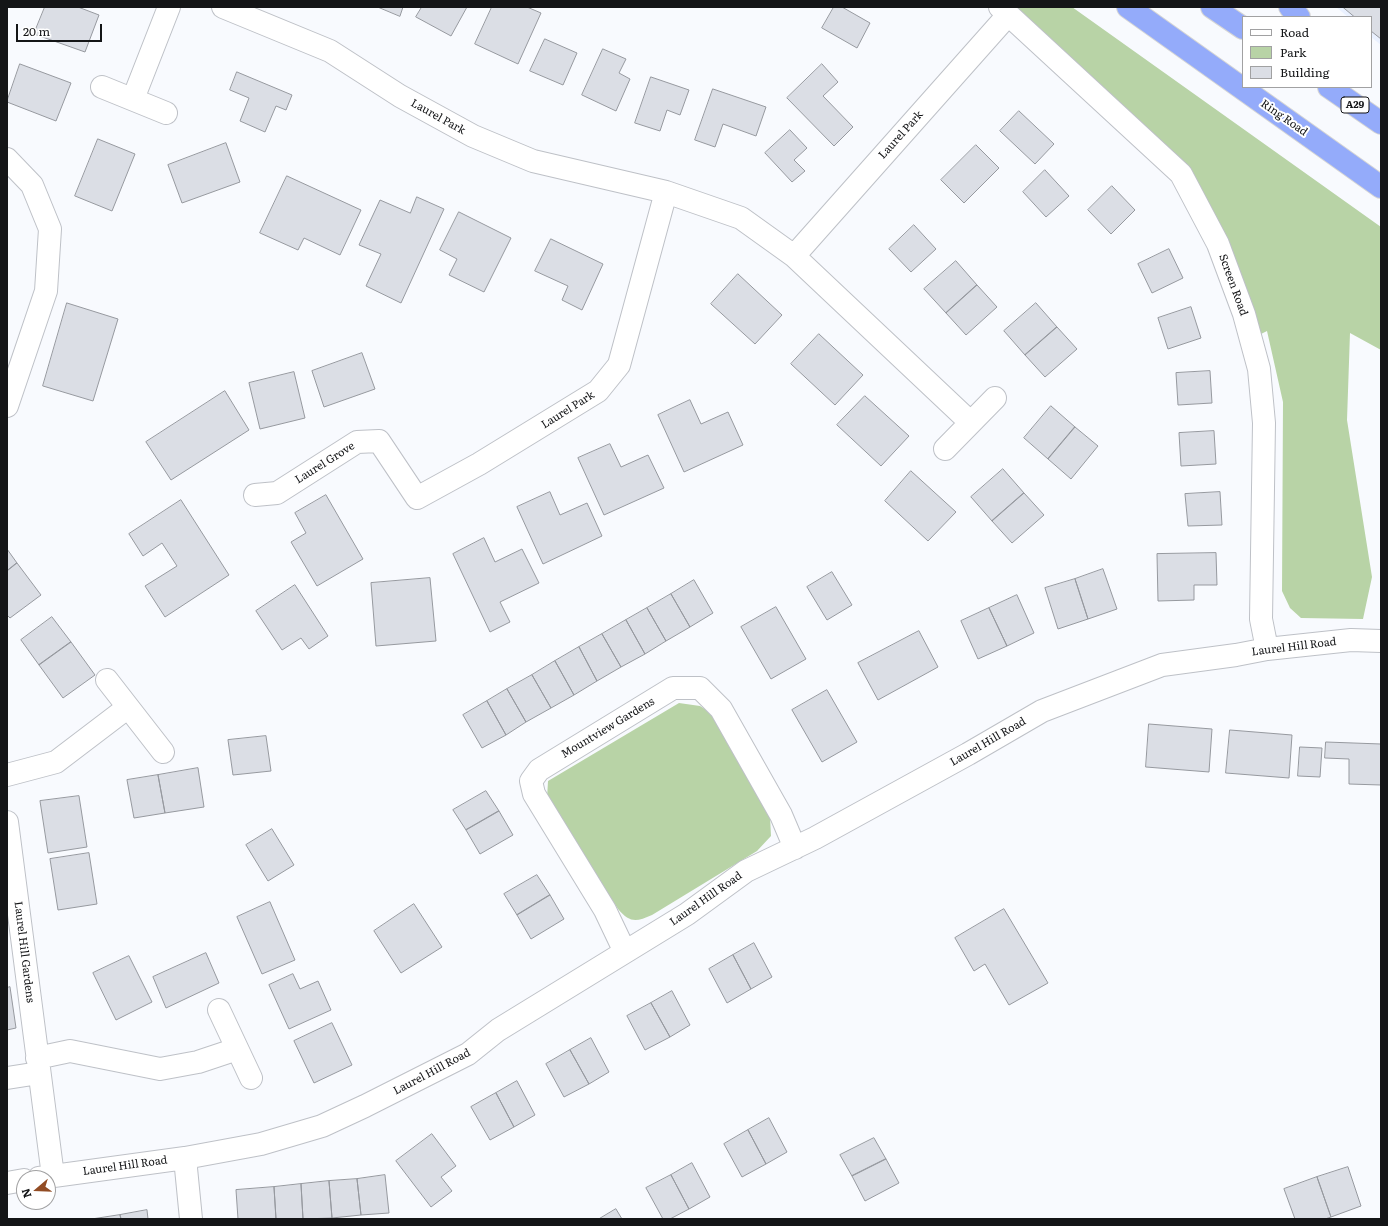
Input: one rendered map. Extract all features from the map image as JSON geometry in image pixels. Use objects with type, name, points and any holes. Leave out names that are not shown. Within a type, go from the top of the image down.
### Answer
[{"type":"highway","name":"Ring Road","points":[[1128,7],[1381,187]]},
{"type":"highway","points":[[1212,7],[1242,27]]},
{"type":"highway","points":[[1290,7],[1298,16]]},
{"type":"highway","name":"A29","points":[[1330,88],[1379,122]]},
{"type":"highway","points":[[1357,88],[1379,122]]},
{"type":"street","points":[[134,99],[169,7]]},
{"type":"street","name":"Laurel Park","points":[[223,7],[330,51],[400,96],[473,136],[533,161],[666,192],[741,218],[794,256],[970,422]]},
{"type":"street","name":"Laurel Park","points":[[794,256],[1004,11]]},
{"type":"street","name":"Screen Road","points":[[1004,11],[1181,174],[1218,244],[1244,314],[1259,369],[1264,423],[1261,619],[1267,649]]},
{"type":"street","points":[[102,87],[166,113]]},
{"type":"street","points":[[7,159],[32,185],[50,229],[46,291],[7,406]]},
{"type":"street","name":"Laurel Park","points":[[479,464],[598,391],[619,365],[666,192]]},
{"type":"street","points":[[945,448],[995,398]]},
{"type":"street","name":"Laurel Grove","points":[[255,495],[277,493],[357,442],[379,441],[417,498],[479,464]]},
{"type":"street","name":"Laurel Hill Road","points":[[56,1176],[185,1158],[262,1144],[322,1126],[365,1106],[468,1054],[498,1030],[687,914],[746,871],[796,848],[968,754],[1042,711],[1162,665],[1236,655],[1267,649],[1350,640],[1381,641]]},
{"type":"street","points":[[107,680],[127,708],[163,752]]},
{"type":"street","name":"Mountview Gardens","points":[[625,952],[605,910],[534,794],[531,781],[539,770],[673,688],[700,688],[721,710],[781,815],[796,848]]},
{"type":"street","points":[[7,775],[56,762],[127,708]]},
{"type":"street","name":"Laurel Hill Gardens","points":[[7,822],[38,1065],[46,1170]]},
{"type":"street","points":[[219,1010],[251,1078]]},
{"type":"street","points":[[7,1078],[70,1052],[160,1069],[198,1062],[237,1049]]},
{"type":"street","points":[[185,1158],[191,1219]]},
{"type":"shaded area","points":[[1336,7],[1381,7],[1381,45],[1372,38],[1372,16],[1347,16]]},
{"type":"green space","points":[[1015,7],[1072,7],[1381,227],[1381,350],[1350,333],[1347,420],[1372,577],[1363,619],[1301,618],[1290,608],[1282,591],[1283,402],[1267,331],[1261,334],[1210,214]]},
{"type":"green space","points":[[679,703],[700,706],[711,713],[770,816],[771,836],[757,851],[652,915],[634,920],[626,917],[618,909],[547,799],[548,781]]},
{"type":"building","points":[[45,7],[78,7],[99,15],[85,52],[34,34]]},
{"type":"building","points":[[378,7],[403,7],[400,16]]},
{"type":"building","points":[[422,7],[467,7],[451,36],[416,17]]},
{"type":"building","points":[[492,7],[527,7],[541,13],[518,64],[475,44]]},
{"type":"building","points":[[834,7],[842,7],[870,23],[857,48],[822,28]]},
{"type":"building","points":[[1343,7],[1381,7],[1381,39],[1372,32],[1372,16],[1354,16]]},
{"type":"building","points":[[545,39],[577,53],[563,85],[530,71]]},
{"type":"building","points":[[603,49],[626,59],[619,73],[630,79],[616,111],[582,95]]},
{"type":"building","points":[[20,64],[71,83],[56,121],[7,102]]},
{"type":"building","points":[[822,64],[838,82],[823,96],[853,127],[834,146],[787,98]]},
{"type":"building","points":[[237,72],[292,95],[286,110],[276,106],[265,132],[240,121],[249,98],[230,90]]},
{"type":"building","points":[[651,77],[689,90],[680,115],[667,110],[660,131],[635,123]]},
{"type":"building","points":[[713,89],[766,107],[756,136],[723,124],[715,147],[695,140]]},
{"type":"building","points":[[1019,111],[1054,144],[1035,164],[1000,131]]},
{"type":"building","points":[[790,130],[807,148],[794,160],[805,171],[792,182],[765,153]]},
{"type":"building","points":[[98,139],[135,154],[112,211],[75,196]]},
{"type":"building","points":[[226,143],[240,182],[182,203],[168,165]]},
{"type":"building","points":[[976,145],[999,168],[964,203],[941,180]]},
{"type":"building","points":[[1045,170],[1069,196],[1046,217],[1023,192]]},
{"type":"building","points":[[287,176],[361,210],[340,255],[304,238],[298,250],[260,233]]},
{"type":"building","points":[[1112,186],[1135,210],[1111,234],[1088,210]]},
{"type":"building","points":[[417,197],[444,209],[401,303],[366,286],[381,254],[359,245],[380,200],[410,213]]},
{"type":"building","points":[[459,212],[511,238],[484,292],[449,275],[457,259],[440,250]]},
{"type":"building","points":[[914,225],[936,249],[911,272],[889,249]]},
{"type":"building","points":[[551,239],[603,264],[582,310],[562,300],[568,286],[535,271]]},
{"type":"building","points":[[1169,249],[1183,278],[1152,293],[1138,264]]},
{"type":"building","points":[[956,261],[977,285],[946,313],[924,289]]},
{"type":"building","points":[[738,274],[782,315],[755,344],[711,304]]},
{"type":"building","points":[[977,285],[997,307],[966,335],[946,313]]},
{"type":"building","points":[[67,303],[118,319],[93,401],[43,386]]},
{"type":"building","points":[[1036,303],[1057,327],[1025,355],[1004,331]]},
{"type":"building","points":[[1191,307],[1201,338],[1168,349],[1158,318]]},
{"type":"building","points":[[1057,327],[1077,349],[1045,377],[1025,355]]},
{"type":"building","points":[[819,334],[863,375],[835,405],[791,364]]},
{"type":"building","points":[[362,353],[375,389],[324,407],[312,371]]},
{"type":"building","points":[[1210,371],[1212,403],[1178,405],[1176,373]]},
{"type":"building","points":[[294,372],[305,418],[260,429],[249,383]]},
{"type":"building","points":[[225,391],[249,430],[171,480],[146,442]]},
{"type":"building","points":[[865,396],[909,436],[881,466],[837,425]]},
{"type":"building","points":[[690,400],[701,424],[728,412],[743,445],[684,472],[658,415]]},
{"type":"building","points":[[1051,406],[1075,427],[1048,459],[1024,438]]},
{"type":"building","points":[[1075,427],[1098,446],[1071,479],[1048,459]]},
{"type":"building","points":[[1214,431],[1216,464],[1181,466],[1179,433]]},
{"type":"building","points":[[610,444],[621,467],[648,455],[664,488],[604,515],[578,458]]},
{"type":"building","points":[[1003,469],[1024,493],[992,521],[971,497]]},
{"type":"building","points":[[911,471],[956,512],[928,541],[885,501]]},
{"type":"building","points":[[550,492],[560,515],[587,503],[602,536],[543,564],[517,507]]},
{"type":"building","points":[[1220,492],[1222,525],[1188,526],[1185,494]]},
{"type":"building","points":[[1024,493],[1044,515],[1012,543],[992,521]]},
{"type":"building","points":[[326,495],[363,559],[317,586],[291,542],[306,533],[295,513]]},
{"type":"building","points":[[181,500],[229,575],[165,617],[145,586],[177,566],[162,543],[143,556],[129,534]]},
{"type":"building","points":[[484,538],[495,562],[522,549],[539,583],[500,602],[510,622],[490,632],[453,554]]},
{"type":"building","points":[[7,549],[17,563],[7,571]]},
{"type":"building","points":[[1216,553],[1217,585],[1194,585],[1194,600],[1158,601],[1157,554]]},
{"type":"building","points":[[17,563],[41,595],[10,618],[7,615],[7,571]]},
{"type":"building","points":[[1103,569],[1117,609],[1088,619],[1075,579]]},
{"type":"building","points":[[832,572],[852,605],[827,620],[807,587]]},
{"type":"building","points":[[430,578],[436,641],[376,646],[371,583]]},
{"type":"building","points":[[1075,579],[1088,619],[1058,629],[1045,588]]},
{"type":"building","points":[[694,580],[713,613],[690,627],[671,594]]},
{"type":"building","points":[[295,585],[328,636],[309,649],[301,638],[282,650],[256,611]]},
{"type":"building","points":[[671,594],[690,627],[666,641],[647,608]]},
{"type":"building","points":[[1017,595],[1034,633],[1007,646],[989,608]]},
{"type":"building","points":[[776,607],[806,659],[771,679],[741,627]]},
{"type":"building","points":[[647,608],[666,641],[645,654],[626,620]]},
{"type":"building","points":[[989,608],[1007,646],[978,659],[961,621]]},
{"type":"building","points":[[52,617],[71,642],[39,665],[21,640]]},
{"type":"building","points":[[626,620],[645,654],[621,667],[602,634]]},
{"type":"building","points":[[919,631],[938,667],[878,700],[858,663]]},
{"type":"building","points":[[602,634],[621,667],[597,681],[579,647]]},
{"type":"building","points":[[71,642],[95,675],[63,698],[39,665]]},
{"type":"building","points":[[579,647],[597,681],[574,695],[555,661]]},
{"type":"building","points":[[555,661],[574,695],[551,708],[532,675]]},
{"type":"building","points":[[532,675],[551,708],[526,722],[507,689]]},
{"type":"building","points":[[507,689],[526,722],[506,735],[487,701]]},
{"type":"building","points":[[827,690],[857,742],[822,762],[792,710]]},
{"type":"building","points":[[487,701],[506,735],[482,748],[463,715]]},
{"type":"building","points":[[1149,724],[1212,729],[1209,772],[1146,767]]},
{"type":"building","points":[[1230,730],[1292,735],[1289,778],[1226,773]]},
{"type":"building","points":[[266,736],[271,771],[233,775],[228,740]]},
{"type":"building","points":[[1326,742],[1381,744],[1381,785],[1349,784],[1349,759],[1325,758]]},
{"type":"building","points":[[1300,747],[1322,748],[1320,777],[1298,776]]},
{"type":"building","points":[[198,768],[204,807],[165,813],[158,775]]},
{"type":"building","points":[[158,775],[165,813],[134,818],[127,780]]},
{"type":"building","points":[[486,791],[499,811],[466,830],[453,810]]},
{"type":"building","points":[[79,796],[87,847],[48,853],[40,801]]},
{"type":"building","points":[[499,811],[513,835],[480,854],[466,830]]},
{"type":"building","points":[[272,829],[294,865],[268,881],[246,845]]},
{"type":"building","points":[[89,853],[97,904],[58,910],[50,859]]},
{"type":"building","points":[[537,875],[550,895],[517,915],[504,894]]},
{"type":"building","points":[[550,895],[564,919],[531,939],[517,915]]},
{"type":"building","points":[[270,902],[295,960],[262,974],[237,917]]},
{"type":"building","points":[[414,904],[442,947],[401,973],[374,931]]},
{"type":"building","points":[[1004,909],[1048,983],[1009,1005],[985,964],[974,971],[955,938]]},
{"type":"building","points":[[754,943],[772,977],[751,989],[733,955]]},
{"type":"building","points":[[206,953],[219,983],[166,1008],[153,977]]},
{"type":"building","points":[[733,955],[751,989],[727,1003],[709,969]]},
{"type":"building","points":[[129,956],[152,1002],[116,1020],[93,973]]},
{"type":"building","points":[[293,974],[300,989],[318,981],[331,1010],[289,1029],[269,985]]},
{"type":"building","points":[[10,987],[16,1028],[7,1030],[7,988]]},
{"type":"building","points":[[672,991],[690,1025],[670,1037],[651,1003]]},
{"type":"building","points":[[651,1003],[670,1037],[645,1050],[627,1016]]},
{"type":"building","points":[[332,1023],[352,1065],[314,1083],[294,1041]]},
{"type":"building","points":[[591,1038],[609,1072],[589,1084],[570,1050]]},
{"type":"building","points":[[570,1050],[589,1084],[564,1097],[546,1064]]},
{"type":"building","points":[[517,1081],[535,1115],[514,1127],[496,1093]]},
{"type":"building","points":[[496,1093],[514,1127],[490,1140],[471,1107]]},
{"type":"building","points":[[769,1118],[787,1152],[766,1164],[748,1130]]},
{"type":"building","points":[[748,1130],[766,1164],[742,1177],[724,1144]]},
{"type":"building","points":[[432,1134],[456,1166],[441,1177],[452,1191],[431,1207],[396,1161]]},
{"type":"building","points":[[874,1138],[886,1159],[852,1176],[840,1155]]},
{"type":"building","points":[[886,1159],[899,1183],[865,1201],[852,1176]]},
{"type":"building","points":[[692,1163],[710,1197],[689,1209],[671,1175]]},
{"type":"building","points":[[1348,1167],[1361,1206],[1331,1217],[1317,1177]]},
{"type":"building","points":[[385,1175],[389,1213],[361,1215],[357,1179]]},
{"type":"building","points":[[671,1175],[689,1209],[670,1219],[663,1219],[646,1188]]},
{"type":"building","points":[[1317,1177],[1331,1217],[1325,1219],[1295,1219],[1284,1189]]},
{"type":"building","points":[[357,1179],[361,1215],[332,1218],[329,1181]]},
{"type":"building","points":[[329,1181],[332,1218],[303,1219],[301,1184]]},
{"type":"building","points":[[301,1184],[303,1219],[276,1219],[274,1187]]},
{"type":"building","points":[[274,1187],[276,1219],[238,1219],[236,1190]]},
{"type":"building","points":[[616,1209],[622,1219],[599,1219]]},
{"type":"building","points":[[147,1210],[148,1219],[121,1219],[120,1215]]},
{"type":"building","points":[[120,1215],[121,1219],[92,1219]]}]
